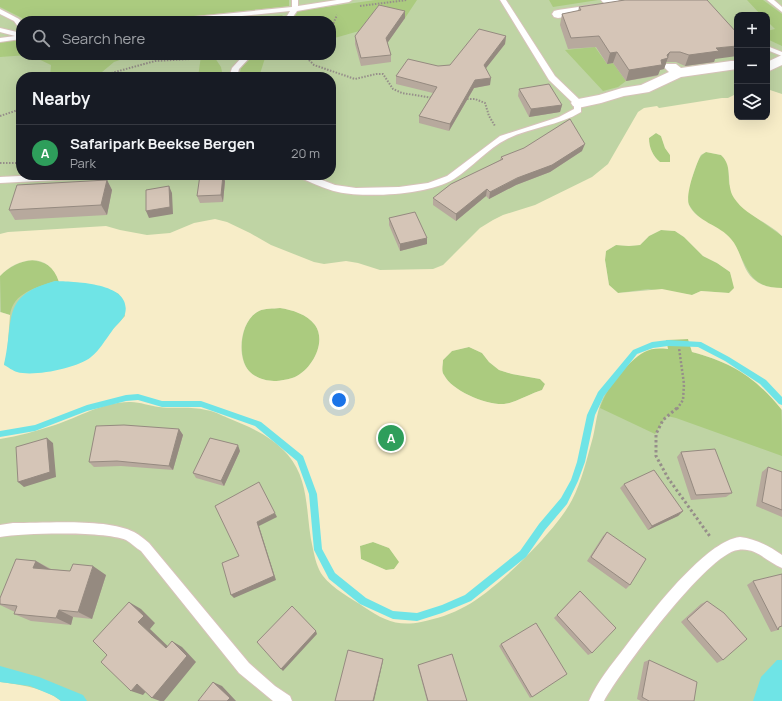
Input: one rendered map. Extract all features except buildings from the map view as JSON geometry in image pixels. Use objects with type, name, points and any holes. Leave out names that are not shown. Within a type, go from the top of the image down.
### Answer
[{"type":"street","points":[[558,14],[587,11],[613,1]]},
{"type":"street","points":[[770,66],[782,59]]},
{"type":"street","points":[[578,103],[601,99],[622,92],[644,89],[674,70],[734,65]]},
{"type":"lane","points":[[290,16],[295,9],[295,0]]},
{"type":"lane","points":[[224,16],[295,9],[349,0]]},
{"type":"lane","points":[[316,180],[343,190],[377,191],[422,188],[449,179],[504,138],[533,126],[570,116],[578,110],[578,103],[552,78],[503,0]]},
{"type":"lane","points":[[770,0],[782,10]]},
{"type":"lane","points":[[0,11],[16,19]]},
{"type":"lane","points":[[0,30],[16,35]]},
{"type":"lane","points":[[0,40],[16,37]]},
{"type":"lane","points":[[770,49],[782,54]]},
{"type":"lane","points":[[235,72],[236,68],[243,60]]},
{"type":"lane","points":[[0,180],[16,179]]},
{"type":"lane","points":[[0,531],[13,529],[96,530],[129,536],[145,547],[244,668],[270,691],[285,701]]},
{"type":"lane","points":[[596,701],[622,661],[674,597],[702,566],[720,551],[735,544],[744,544],[757,547],[782,562]]},
{"type":"path","points":[[357,7],[407,0]]},
{"type":"path","points":[[336,18],[339,12]]},
{"type":"path","points":[[115,72],[155,61],[173,60]]},
{"type":"path","points":[[309,60],[314,65],[334,72]]},
{"type":"path","points":[[336,73],[355,79],[376,74],[384,74],[394,89],[402,93],[440,98]]},
{"type":"path","points":[[460,99],[475,99],[485,103],[489,116],[504,138]]},
{"type":"path","points":[[0,116],[16,111]]},
{"type":"path","points":[[0,163],[16,163]]},
{"type":"path","points":[[679,348],[684,384],[683,400],[676,410],[663,420],[656,434],[656,456],[668,478],[720,551]]},
{"type":"green space","points":[[0,0],[782,0],[782,701],[0,701]]},
{"type":"green space","points":[[0,0],[289,0],[289,6],[196,16],[18,16],[0,7]]},
{"type":"green space","points":[[375,0],[417,0],[405,18],[336,38],[336,16],[295,16],[298,11]]},
{"type":"green space","points":[[549,0],[598,0],[553,7]]},
{"type":"green space","points":[[747,0],[763,0],[782,14],[782,46],[770,40],[770,30],[775,29],[770,24],[770,12],[758,12]]},
{"type":"green space","points":[[16,40],[16,56],[0,57],[0,42]]},
{"type":"green space","points":[[595,47],[607,64],[613,63],[626,81],[618,87],[603,91],[565,50]]},
{"type":"green space","points":[[40,60],[120,60],[114,62],[102,72],[50,72],[51,65]]},
{"type":"green space","points":[[200,60],[216,60],[221,67],[222,72],[199,72]]},
{"type":"green space","points":[[249,60],[264,60],[261,72],[240,72],[241,68]]},
{"type":"green space","points":[[656,133],[661,136],[665,148],[670,155],[670,162],[660,162],[652,152],[649,138]]},
{"type":"green space","points":[[706,152],[721,155],[725,159],[728,165],[729,184],[754,216],[782,236],[782,288],[774,288],[762,284],[753,278],[736,248],[700,218],[689,204],[687,195],[689,186],[699,159]]},
{"type":"green space","points":[[661,230],[675,231],[684,237],[703,256],[730,272],[735,288],[729,293],[701,291],[692,295],[648,289],[618,293],[609,285],[605,260],[606,251],[616,245],[640,245],[649,236]]},
{"type":"green space","points":[[32,260],[42,262],[49,266],[55,272],[59,282],[55,281],[41,286],[21,296],[12,307],[10,315],[1,312],[0,276],[14,265]]},
{"type":"green space","points":[[280,308],[299,313],[312,321],[318,332],[318,347],[312,362],[295,377],[276,381],[261,379],[251,373],[245,365],[242,348],[244,330],[248,322],[259,311]]},
{"type":"green space","points":[[688,339],[692,352],[723,363],[742,372],[759,385],[778,405],[781,409],[782,456],[667,416],[655,434],[600,408],[613,382],[633,359],[649,349],[668,349],[666,340]]},
{"type":"green space","points":[[469,347],[482,353],[489,362],[499,370],[540,379],[545,384],[542,390],[508,404],[497,404],[470,396],[448,381],[442,370],[443,360],[452,351]]},
{"type":"green space","points":[[373,542],[389,548],[400,562],[394,569],[386,570],[361,559],[360,546]]},
{"type":"sand","points":[[770,90],[782,94],[782,236],[750,214],[734,198],[731,193],[727,165],[721,155],[706,152],[701,155],[696,165],[688,194],[688,200],[689,205],[697,216],[721,230],[731,239],[738,249],[745,267],[751,277],[765,286],[782,288],[782,410],[772,398],[742,373],[720,361],[692,352],[688,339],[666,340],[668,349],[651,349],[639,355],[619,375],[604,396],[598,411],[593,437],[576,493],[564,513],[539,543],[509,574],[479,598],[466,606],[438,618],[405,624],[384,619],[342,593],[327,581],[316,563],[304,488],[295,465],[288,455],[268,437],[215,412],[194,408],[165,408],[134,402],[121,402],[92,410],[64,422],[21,435],[0,439],[0,312],[10,315],[7,354],[4,365],[112,330],[125,316],[119,294],[89,284],[59,282],[54,272],[48,265],[41,261],[24,261],[7,270],[0,276],[0,234],[8,232],[106,226],[147,235],[170,233],[194,223],[215,219],[227,222],[271,245],[314,262],[324,264],[346,261],[380,270],[433,269],[443,265],[480,228],[493,220],[503,215],[535,205],[592,177],[608,164],[638,112],[644,108],[657,106],[659,108],[728,98],[734,95],[734,120],[770,120]],"holes":[[[656,133],[661,136],[665,148],[670,155],[670,162],[660,162],[653,154],[649,138]],[[661,230],[675,231],[684,237],[703,256],[730,272],[734,288],[729,293],[701,291],[692,295],[662,289],[618,293],[609,285],[605,260],[606,251],[616,245],[640,245],[649,236]],[[280,308],[304,315],[312,321],[318,332],[318,347],[312,362],[295,377],[279,381],[264,380],[251,373],[245,365],[242,357],[242,339],[248,322],[259,311]],[[469,347],[482,353],[489,362],[499,370],[540,379],[545,384],[542,390],[508,404],[497,404],[470,396],[454,386],[444,375],[442,368],[443,360],[452,351]],[[373,542],[389,548],[399,562],[394,569],[386,570],[361,559],[360,546]]]},
{"type":"sand","points":[[0,682],[39,690],[54,696],[61,701],[0,701]]},
{"type":"water","points":[[55,281],[88,283],[111,290],[120,295],[125,303],[125,314],[97,351],[85,361],[66,368],[44,372],[25,373],[15,371],[4,365],[13,311],[25,294],[37,287]]},
{"type":"water","points":[[777,660],[782,660],[782,701],[753,701],[761,677]]},
{"type":"water","points":[[0,666],[39,677],[83,695],[87,701],[61,701],[54,696],[30,686],[0,682]]},
{"type":"waterway","points":[[0,434],[35,428],[87,408],[126,398],[138,397],[162,404],[201,404],[258,424],[300,459],[313,494],[318,550],[332,576],[363,601],[393,615],[417,617],[442,609],[468,598],[523,554],[542,527],[564,501],[581,462],[591,415],[601,394],[635,352],[652,345],[668,343],[699,344],[727,359],[763,382],[782,402]]},
{"type":"place","name":"Safaripark Beekse Bergen","points":[[391,438]]}]
